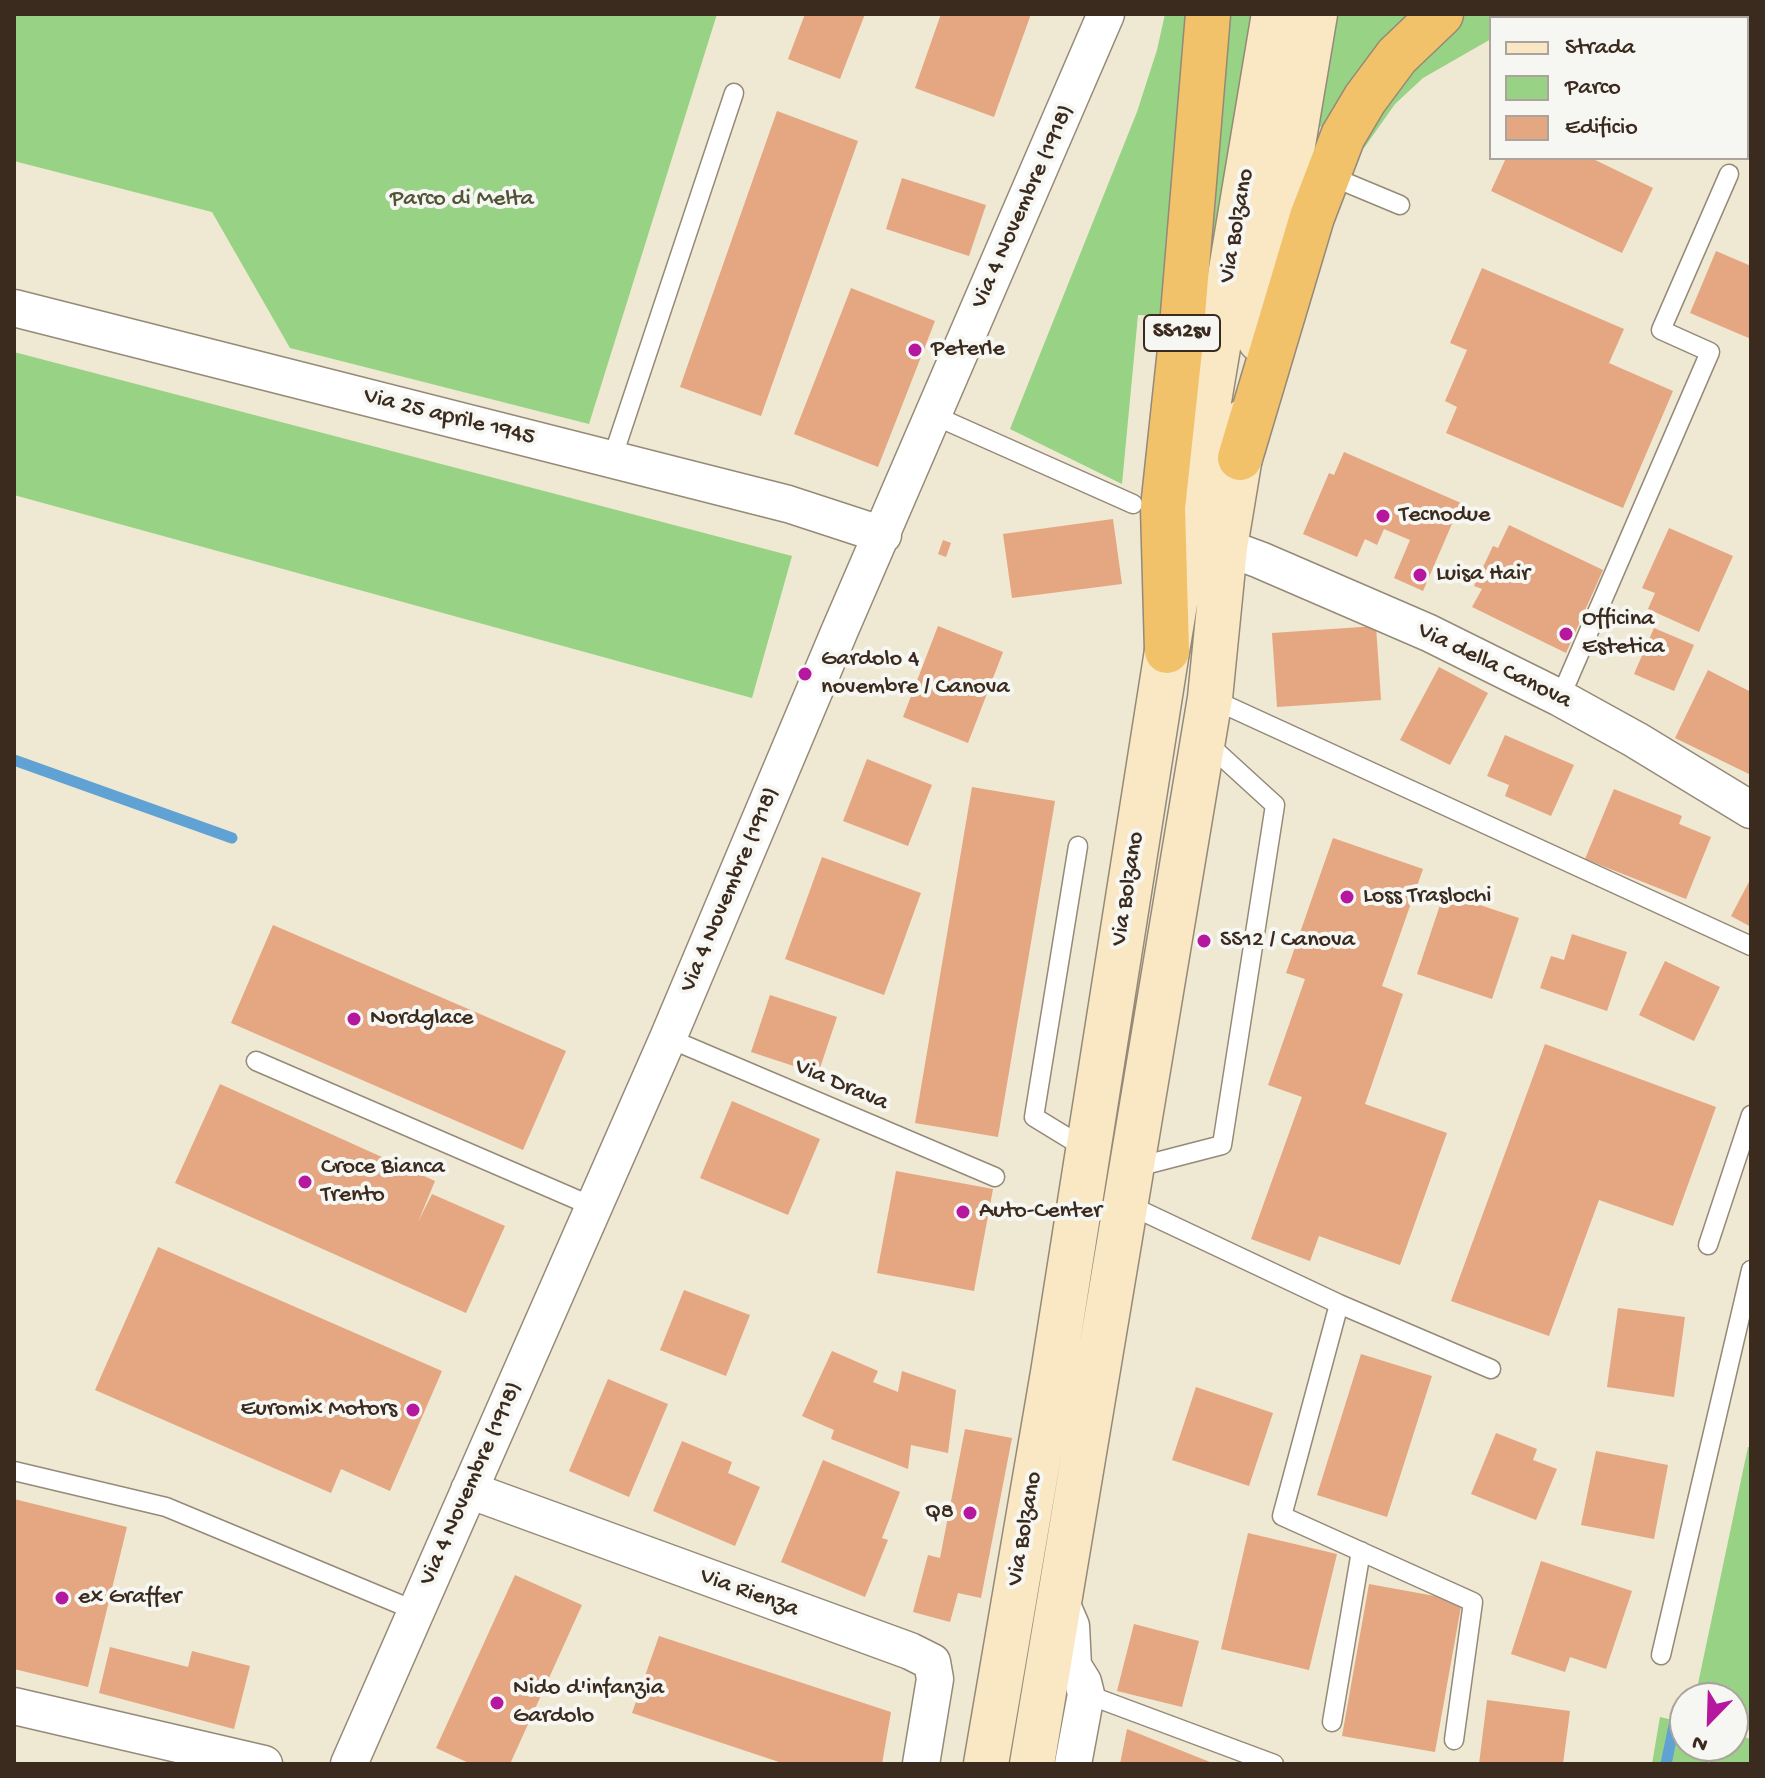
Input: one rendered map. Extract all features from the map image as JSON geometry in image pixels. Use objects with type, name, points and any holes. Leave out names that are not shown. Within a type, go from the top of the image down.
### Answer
[{"type":"highway","name":"SS12sv","points":[[1167,651],[1163,508],[1180,350],[1208,14]]},
{"type":"highway","points":[[1240,458],[1312,217],[1343,136],[1365,99],[1397,56],[1441,14]]},
{"type":"main road","name":"Via Bolzano","points":[[986,1764],[1274,14]]},
{"type":"main road","name":"Via Bolzano","points":[[1032,1764],[1206,719],[1242,554],[1240,458],[1315,14]]},
{"type":"street","name":"Via 4 Novembre (1918)","points":[[349,1764],[668,1038],[1106,14]]},
{"type":"street","name":"Via 25 aprile 1945","points":[[14,308],[788,504],[883,535]]},
{"type":"street","name":"Via della Canova","points":[[1242,554],[1429,633],[1560,698],[1649,747],[1751,810]]},
{"type":"street","name":"Via Rienza","points":[[469,1490],[932,1662],[935,1679],[921,1764]]},
{"type":"street","name":"Via Bolzano","points":[[1059,1600],[1071,1626],[1073,1666],[1086,1694]]},
{"type":"street","points":[[1073,1764],[1086,1694]]},
{"type":"street","points":[[14,1706],[264,1764]]},
{"type":"lane","points":[[612,459],[734,93]]},
{"type":"lane","points":[[1560,698],[1710,352],[1661,330],[1729,174]]},
{"type":"lane","points":[[1328,175],[1400,205]]},
{"type":"lane","points":[[933,415],[1133,504]]},
{"type":"lane","points":[[1206,719],[1449,806],[1751,946]]},
{"type":"lane","points":[[1130,1186],[1222,1145],[1275,805],[1206,719]]},
{"type":"lane","points":[[1078,846],[1034,1117],[1088,1150]]},
{"type":"lane","name":"Via Drava","points":[[668,1038],[995,1177]]},
{"type":"lane","points":[[256,1061],[594,1207]]},
{"type":"lane","points":[[1708,1245],[1751,1115]]},
{"type":"lane","points":[[1130,1186],[1339,1304],[1491,1369]]},
{"type":"lane","points":[[1661,1655],[1751,1270]]},
{"type":"lane","points":[[1339,1304],[1282,1516],[1473,1602],[1454,1740]]},
{"type":"lane","points":[[14,1471],[166,1507],[416,1611]]},
{"type":"lane","points":[[1332,1722],[1361,1551]]},
{"type":"lane","points":[[1086,1694],[1274,1764]]},
{"type":"green space","name":"Parco di Melta","points":[[14,14],[717,14],[589,424],[290,348],[212,212],[14,161]]},
{"type":"green space","points":[[1165,14],[1188,14],[1163,316],[1138,315],[1122,484],[1010,429],[1137,112]]},
{"type":"green space","points":[[1226,14],[1255,14],[1204,319]]},
{"type":"green space","points":[[1336,14],[1409,14],[1328,124],[1318,128]]},
{"type":"green space","points":[[1465,14],[1534,14],[1489,16],[1489,40],[1423,78],[1395,104],[1364,148],[1359,144],[1385,97]]},
{"type":"green space","points":[[14,352],[792,556],[752,698],[14,495]]},
{"type":"green space","points":[[1748,1447],[1751,1447],[1751,1731],[1749,1682],[1698,1682]]},
{"type":"green space","points":[[1660,1717],[1669,1719],[1669,1762],[1749,1762],[1751,1739],[1751,1764],[1652,1764]]},
{"type":"building","points":[[805,14],[865,14],[840,79],[788,59]]},
{"type":"building","points":[[941,14],[1031,14],[994,117],[915,88]]},
{"type":"building","points":[[777,111],[858,141],[761,416],[680,387]]},
{"type":"building","points":[[1505,160],[1595,160],[1653,188],[1622,253],[1491,191]]},
{"type":"building","points":[[902,178],[986,205],[969,256],[886,229]]},
{"type":"building","points":[[1716,251],[1751,266],[1751,339],[1690,313]]},
{"type":"building","points":[[1482,268],[1624,329],[1609,363],[1673,391],[1623,508],[1446,433],[1457,407],[1445,401],[1467,350],[1450,343]]},
{"type":"building","points":[[851,288],[935,321],[878,467],[794,434]]},
{"type":"building","name":"Tecnodue","points":[[1344,452],[1461,503],[1423,591],[1394,578],[1410,540],[1384,529],[1377,545],[1365,539],[1357,557],[1303,534],[1329,473],[1334,475]]},
{"type":"building","points":[[1113,519],[1122,584],[1012,598],[1003,534]]},
{"type":"building","points":[[1509,525],[1603,570],[1566,653],[1472,607],[1482,589],[1474,586],[1493,546],[1498,548]]},
{"type":"building","points":[[1669,528],[1733,556],[1699,632],[1648,609],[1655,593],[1642,588]]},
{"type":"building","points":[[943,540],[951,543],[946,557],[938,554]]},
{"type":"building","points":[[938,626],[1003,652],[968,743],[903,717]]},
{"type":"building","points":[[1376,626],[1381,700],[1277,707],[1272,633]]},
{"type":"building","points":[[1654,628],[1694,645],[1674,691],[1634,674]]},
{"type":"building","points":[[1439,667],[1488,693],[1450,765],[1400,740]]},
{"type":"building","points":[[1708,670],[1751,692],[1751,775],[1675,738]]},
{"type":"building","points":[[1505,735],[1574,765],[1551,816],[1505,796],[1509,785],[1487,776]]},
{"type":"building","points":[[867,759],[932,785],[908,846],[843,821]]},
{"type":"building","points":[[972,787],[1055,801],[998,1137],[915,1123]]},
{"type":"building","points":[[1614,789],[1682,816],[1679,824],[1711,837],[1686,899],[1585,859]]},
{"type":"building","points":[[1333,838],[1423,869],[1382,986],[1403,994],[1365,1104],[1447,1133],[1400,1265],[1319,1236],[1310,1261],[1251,1239],[1302,1097],[1268,1085],[1305,979],[1286,973]]},
{"type":"building","points":[[822,857],[921,893],[884,995],[785,959]]},
{"type":"building","points":[[1751,878],[1751,927],[1731,916]]},
{"type":"building","points":[[1444,893],[1519,918],[1492,999],[1417,974]]},
{"type":"building","name":"Nordglace","points":[[273,925],[566,1051],[523,1150],[231,1023]]},
{"type":"building","points":[[1572,934],[1627,952],[1607,1011],[1540,988],[1551,956],[1564,960]]},
{"type":"building","points":[[1665,961],[1720,987],[1694,1041],[1639,1015]]},
{"type":"building","points":[[770,995],[837,1017],[818,1074],[751,1052]]},
{"type":"building","points":[[1545,1044],[1716,1107],[1673,1226],[1599,1200],[1549,1336],[1451,1301]]},
{"type":"building","name":"Croce Bianca Trento","points":[[220,1084],[435,1181],[418,1222],[432,1194],[505,1226],[466,1313],[175,1183]]},
{"type":"building","points":[[732,1101],[820,1139],[788,1215],[700,1178]]},
{"type":"building","points":[[896,1171],[993,1189],[974,1291],[877,1273]]},
{"type":"building","points":[[158,1247],[442,1371],[390,1491],[341,1469],[331,1493],[95,1390]]},
{"type":"building","points":[[684,1290],[750,1315],[726,1376],[660,1350]]},
{"type":"building","points":[[1618,1308],[1685,1317],[1674,1397],[1607,1387]]},
{"type":"building","points":[[832,1351],[878,1371],[873,1382],[898,1392],[902,1371],[956,1390],[948,1453],[911,1445],[908,1469],[831,1439],[834,1430],[802,1416]]},
{"type":"building","points":[[1361,1354],[1432,1376],[1387,1517],[1317,1495]]},
{"type":"building","points":[[608,1379],[668,1404],[629,1497],[569,1471]]},
{"type":"building","points":[[1196,1387],[1273,1413],[1249,1486],[1172,1460]]},
{"type":"building","points":[[965,1429],[1012,1438],[981,1598],[958,1593],[950,1622],[913,1612],[928,1555],[940,1558]]},
{"type":"building","points":[[1496,1433],[1537,1449],[1533,1460],[1557,1469],[1536,1520],[1471,1494]]},
{"type":"building","points":[[682,1441],[732,1462],[728,1473],[760,1487],[735,1546],[653,1511]]},
{"type":"building","points":[[1596,1451],[1668,1465],[1654,1539],[1581,1525]]},
{"type":"building","points":[[823,1460],[900,1492],[882,1538],[888,1540],[865,1597],[781,1562]]},
{"type":"building","name":"ex Graffer","points":[[14,1499],[127,1527],[88,1687],[14,1669]]},
{"type":"building","points":[[1248,1533],[1337,1554],[1309,1670],[1221,1649]]},
{"type":"building","points":[[1541,1561],[1632,1591],[1606,1669],[1570,1657],[1565,1672],[1511,1654]]},
{"type":"building","name":"Nido d'infanzia Gardolo","points":[[515,1575],[582,1605],[510,1764],[471,1764],[436,1748]]},
{"type":"building","points":[[1369,1584],[1462,1601],[1435,1752],[1342,1736]]},
{"type":"building","points":[[1134,1624],[1199,1641],[1182,1707],[1117,1691]]},
{"type":"building","points":[[659,1636],[891,1712],[882,1764],[785,1764],[632,1713]]},
{"type":"building","points":[[110,1647],[188,1667],[192,1651],[250,1666],[234,1729],[99,1693]]},
{"type":"building","points":[[1487,1700],[1570,1711],[1563,1764],[1479,1764]]},
{"type":"building","points":[[1127,1729],[1215,1764],[1120,1764]]},
{"type":"waterway","points":[[14,760],[232,838]]},
{"type":"waterway","points":[[1666,1764],[1669,1750]]},
{"type":"place","name":"Peterle","points":[[915,350]]},
{"type":"place","name":"Tecnodue","points":[[1383,516]]},
{"type":"place","name":"Luisa Hair","points":[[1420,575]]},
{"type":"place","name":"Officina Estetica","points":[[1566,634]]},
{"type":"place","name":"Gardolo 4 novembre / Canova","points":[[805,674]]},
{"type":"place","name":"Loss Traslochi","points":[[1347,897]]},
{"type":"place","name":"SS12 / Canova","points":[[1204,941]]},
{"type":"place","name":"Nordglace","points":[[354,1019]]},
{"type":"place","name":"Croce Bianca Trento","points":[[305,1182]]},
{"type":"place","name":"Auto-Center","points":[[963,1212]]},
{"type":"place","name":"Euromix Motors","points":[[413,1410]]},
{"type":"place","name":"Q8","points":[[970,1513]]},
{"type":"place","name":"ex Graffer","points":[[62,1598]]},
{"type":"place","name":"Nido d'infanzia Gardolo","points":[[497,1703]]}]
